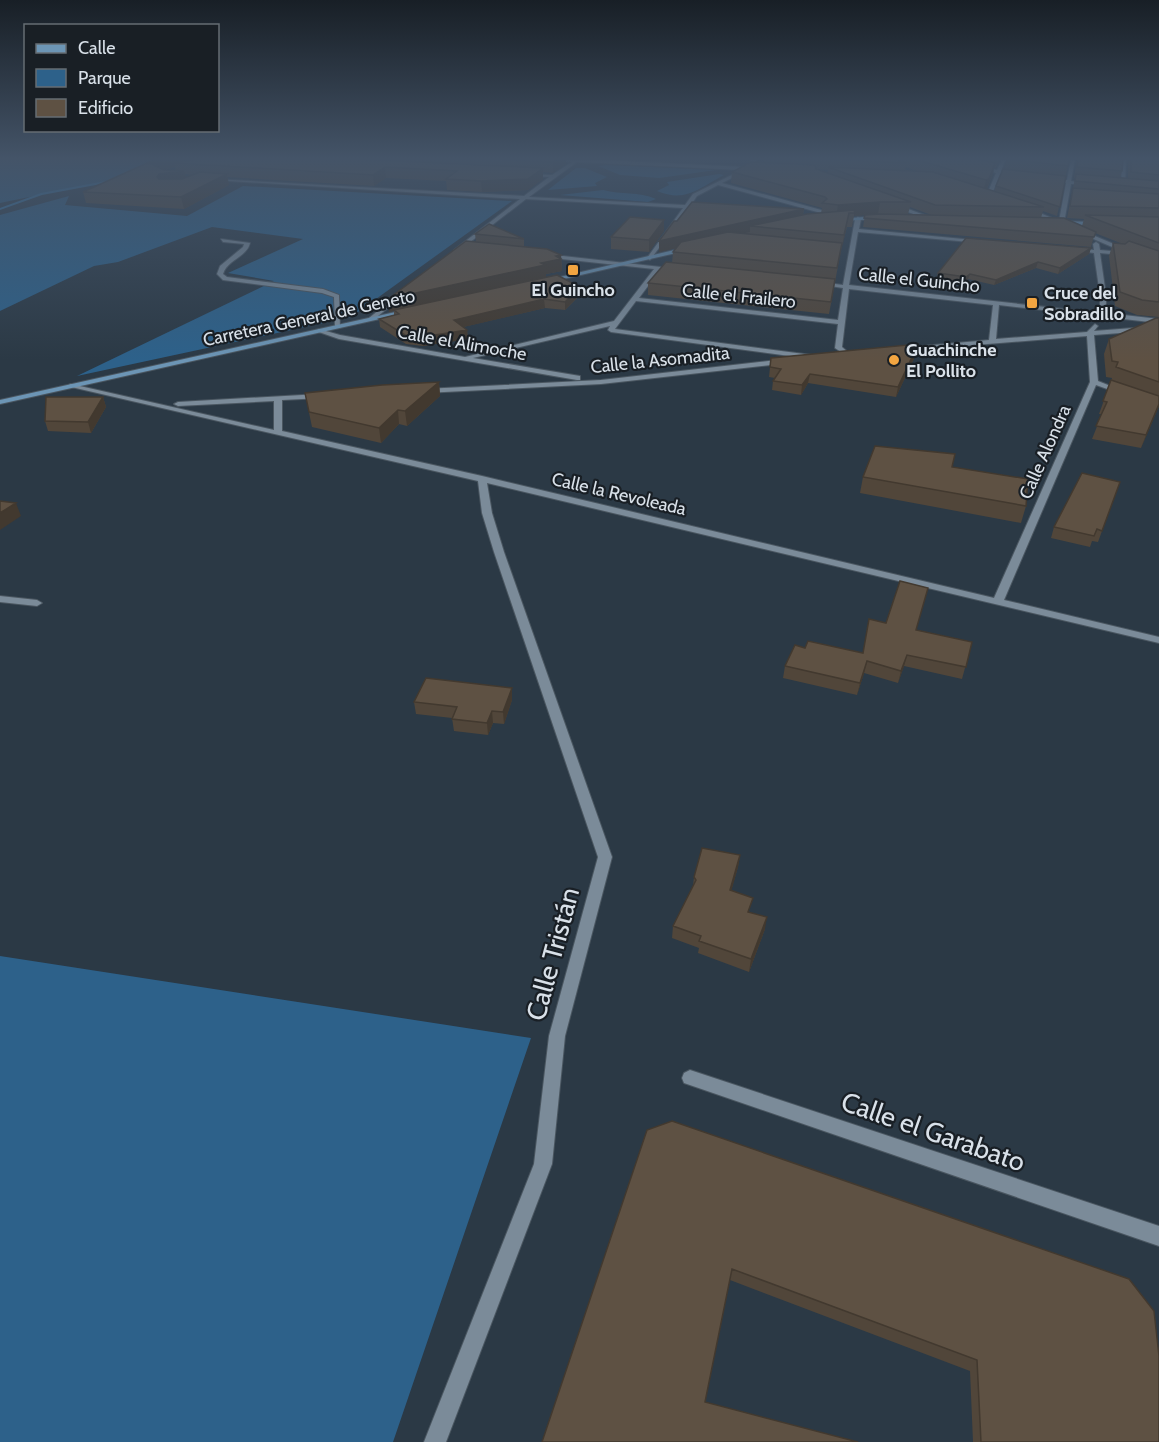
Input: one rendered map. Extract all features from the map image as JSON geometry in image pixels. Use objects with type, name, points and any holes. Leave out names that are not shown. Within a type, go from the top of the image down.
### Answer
[{"type":"main road","points":[[543,282],[695,248]]},
{"type":"main road","name":"Carretera General de Geneto","points":[[0,402],[417,309]]},
{"type":"street","points":[[451,255],[488,226]]},
{"type":"street","points":[[650,258],[672,226]]},
{"type":"street","points":[[847,354],[838,348],[857,226]]},
{"type":"street","points":[[1064,249],[1133,253],[1068,226]]},
{"type":"street","points":[[857,230],[993,242]]},
{"type":"street","points":[[1090,332],[1103,315],[1098,252],[1093,238]]},
{"type":"street","points":[[223,240],[247,243],[246,248],[222,267],[220,274],[225,279],[323,291],[337,296],[338,327]]},
{"type":"street","points":[[460,248],[472,249]]},
{"type":"street","points":[[842,254],[853,255]]},
{"type":"street","points":[[542,256],[682,270]]},
{"type":"street","points":[[658,268],[611,330],[814,358]]},
{"type":"street","name":"Calle el Guincho","points":[[810,283],[1159,321]]},
{"type":"street","points":[[371,320],[407,291]]},
{"type":"street","name":"Calle el Frailero","points":[[633,299],[842,322]]},
{"type":"street","points":[[992,341],[996,303]]},
{"type":"street","points":[[460,358],[616,323]]},
{"type":"street","points":[[892,350],[1159,328]]},
{"type":"street","name":"Calle el Alimoche","points":[[319,331],[339,337],[601,382]]},
{"type":"street","name":"Calle Alondra","points":[[999,601],[1094,382],[1090,332]]},
{"type":"street","points":[[836,356],[858,353]]},
{"type":"street","name":"Calle la Asomadita","points":[[410,392],[601,382],[825,357]]},
{"type":"street","points":[[1094,382],[1137,398]]},
{"type":"street","name":"Calle la Revoleada","points":[[71,386],[482,479],[1159,640]]},
{"type":"street","points":[[162,405],[326,396]]},
{"type":"street","points":[[278,399],[279,432]]},
{"type":"street","name":"Calle Tristán","points":[[435,1442],[543,1164],[557,1036],[605,857],[499,552],[487,513],[482,479]]},
{"type":"street","points":[[0,599],[37,603]]},
{"type":"street","name":"Calle el Garabato","points":[[690,1078],[1159,1236]]},
{"type":"green space","points":[[0,226],[477,226],[351,317],[77,376],[274,281],[228,273],[303,239],[212,227],[118,262],[94,266],[0,311]]},
{"type":"green space","points":[[0,956],[531,1038],[393,1442],[0,1442]]},
{"type":"building","points":[[486,226],[494,226],[524,239],[475,234]]},
{"type":"building","points":[[621,226],[659,226],[649,240],[611,237]]},
{"type":"building","points":[[670,226],[726,226],[659,241]]},
{"type":"building","points":[[753,226],[846,226],[844,235]]},
{"type":"building","points":[[964,226],[1083,226],[1096,232],[1094,237]]},
{"type":"building","points":[[1115,226],[1159,226],[1159,243]]},
{"type":"building","points":[[728,232],[842,243],[837,268],[673,252],[681,242]]},
{"type":"building","points":[[966,238],[1091,248],[1060,268],[1038,262],[996,280],[970,274],[966,277],[938,273]]},
{"type":"building","points":[[466,241],[547,249],[561,255],[556,256],[561,259],[541,263],[545,265],[388,299]]},
{"type":"building","points":[[1129,241],[1159,251],[1159,302],[1142,300],[1120,292],[1113,243],[1125,244]]},
{"type":"building","points":[[666,262],[835,279],[831,302],[648,283]]},
{"type":"building","points":[[557,275],[580,287],[565,302],[544,299],[454,320],[467,330],[422,337],[405,335],[379,319],[399,314],[394,310]]},
{"type":"building","points":[[1159,318],[1159,382],[1116,367],[1118,362],[1112,361],[1109,339]]},
{"type":"building","points":[[918,344],[898,387],[810,374],[802,385],[773,381],[781,369],[770,367],[771,358]]},
{"type":"building","points":[[1111,380],[1159,396],[1159,404],[1146,435],[1096,426],[1107,402],[1103,401]]},
{"type":"building","points":[[439,382],[405,411],[398,410],[379,428],[309,412],[305,393],[382,385]]},
{"type":"building","points":[[46,397],[103,397],[88,422],[45,421]]},
{"type":"building","points":[[875,446],[955,454],[952,467],[1028,479],[1026,506],[863,477]]},
{"type":"building","points":[[1082,473],[1120,482],[1102,531],[1097,529],[1094,536],[1054,527]]},
{"type":"building","points":[[0,501],[16,503],[0,513]]},
{"type":"building","points":[[900,581],[928,588],[916,630],[972,642],[966,667],[907,655],[901,671],[867,661],[860,683],[785,666],[795,645],[805,648],[808,641],[863,653],[869,619],[886,623]]},
{"type":"building","points":[[426,678],[512,688],[503,712],[492,711],[487,723],[452,719],[457,707],[414,702]]},
{"type":"building","points":[[702,848],[740,855],[730,890],[753,898],[748,912],[767,917],[751,959],[699,941],[701,936],[673,926],[696,880],[694,877]]},
{"type":"building","points":[[672,1121],[1129,1279],[1154,1311],[1159,1356],[1159,1442],[981,1442],[977,1360],[732,1269],[705,1402],[858,1442],[542,1442],[647,1130]]},
{"type":"place","name":"El Guincho","points":[[573,270]]},
{"type":"place","name":"Cruce del Sobradillo","points":[[1032,303]]},
{"type":"place","name":"Guachinche El Pollito","points":[[894,360]]}]
